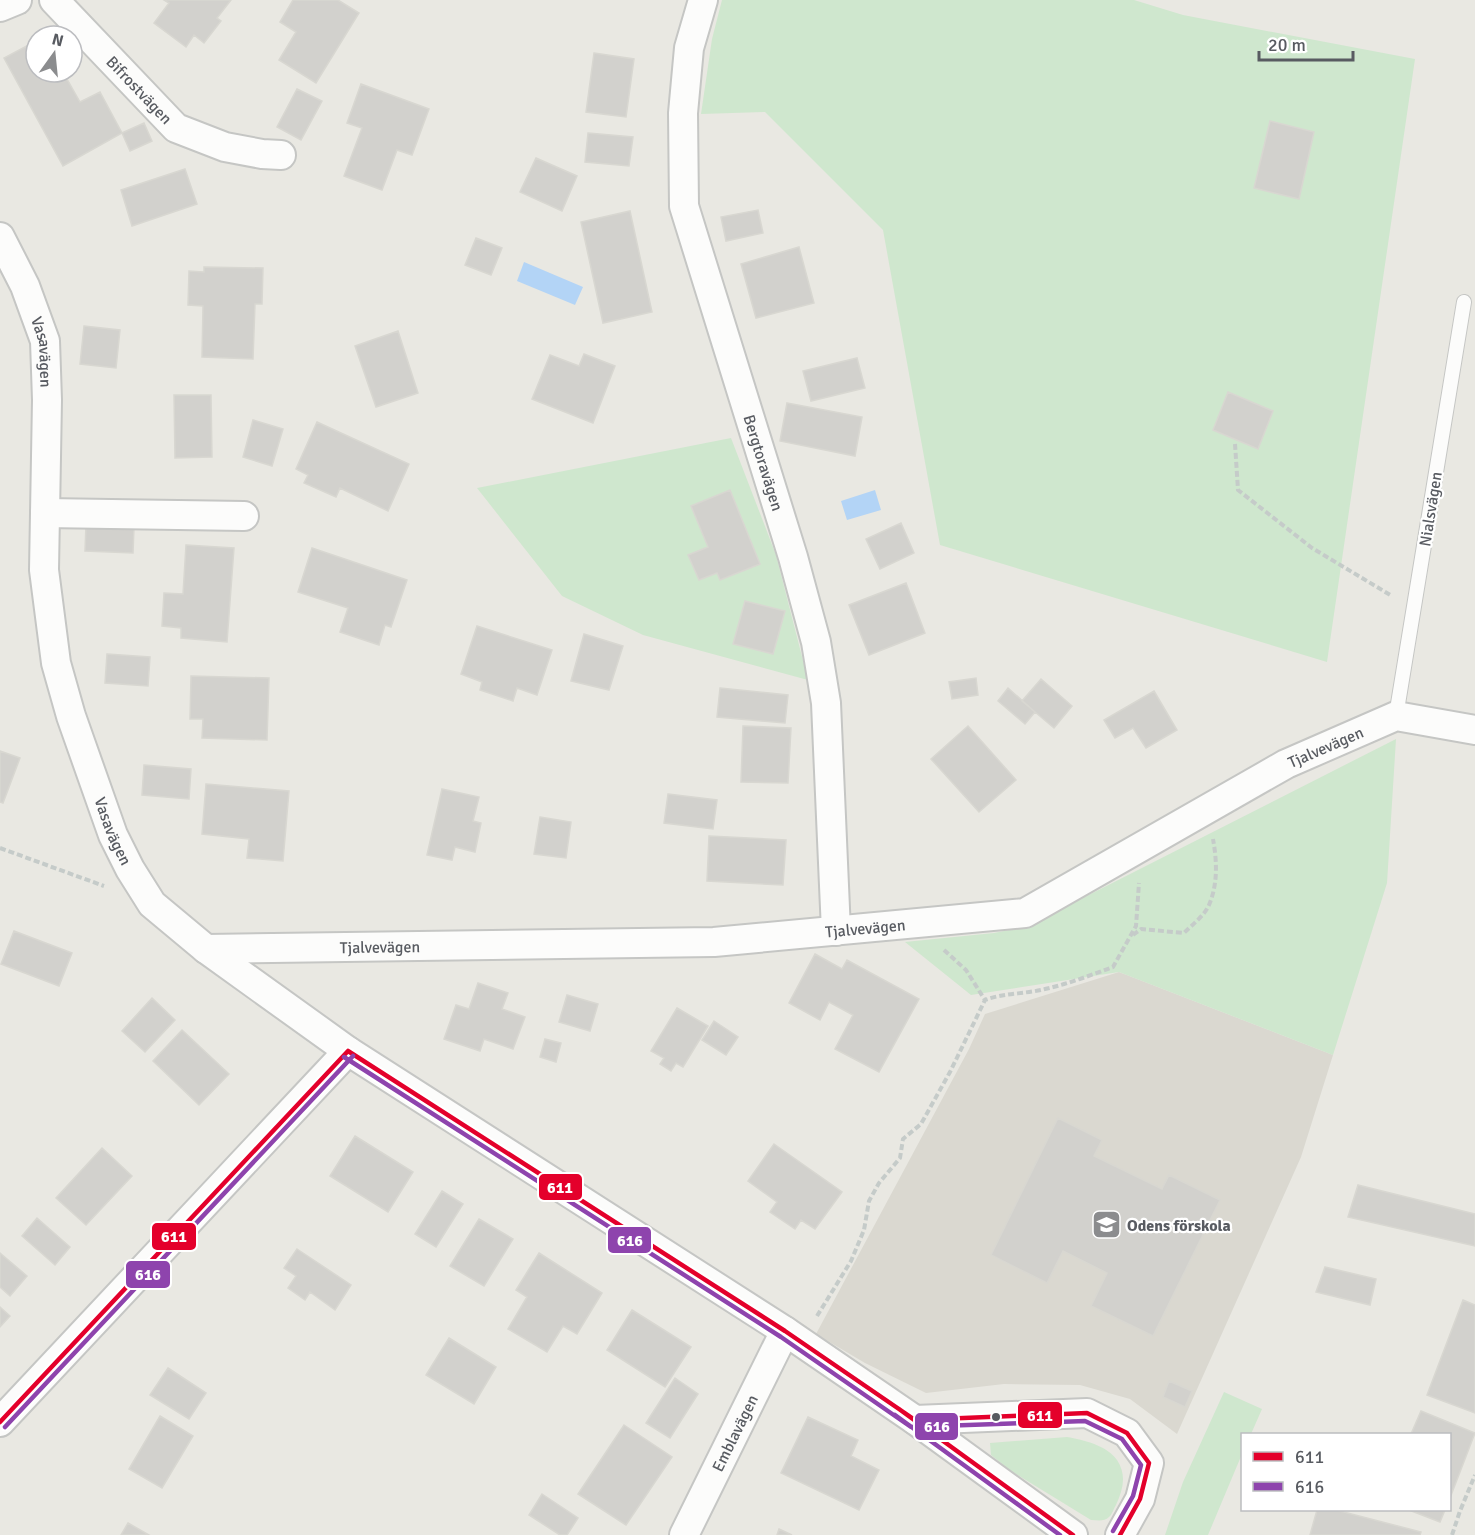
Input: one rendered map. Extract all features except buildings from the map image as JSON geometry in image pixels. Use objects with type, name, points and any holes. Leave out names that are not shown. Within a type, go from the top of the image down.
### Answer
[{"type":"street","points":[[0,7],[17,0]]},
{"type":"street","name":"Bifrostvägen","points":[[54,0],[176,128],[225,147],[262,154],[281,154]]},
{"type":"street","name":"Bergtoravägen","points":[[703,0],[689,48],[683,113],[684,206],[816,642],[826,703],[836,931]]},
{"type":"street","name":"Vasavägen","points":[[0,237],[25,286],[45,341],[47,400],[44,570],[56,663],[71,716],[112,835],[152,904],[206,949],[348,1051],[793,1337],[915,1420],[1073,1535]]},
{"type":"street","points":[[45,513],[244,516]]},
{"type":"street","points":[[1396,716],[1475,730]]},
{"type":"street","name":"Tjalvevägen","points":[[206,949],[714,942],[1024,914],[1286,764],[1396,716]]},
{"type":"street","points":[[0,1422],[348,1051]]},
{"type":"street","name":"Emblavägen","points":[[684,1535],[793,1337]]},
{"type":"street","points":[[915,1420],[1087,1413],[1126,1433],[1149,1463],[1140,1499],[1120,1535]]},
{"type":"lane","name":"Nialsvägen","points":[[1396,716],[1464,302]]},
{"type":"path","points":[[1235,444],[1238,490],[1312,548],[1414,608]]},
{"type":"path","points":[[1132,935],[1141,929],[1184,933],[1209,906],[1218,861],[1208,809]]},
{"type":"path","points":[[793,1337],[851,1261],[864,1230],[869,1201],[879,1183],[900,1158],[903,1139],[921,1124],[951,1072],[985,1000],[995,996],[1048,989],[1113,967],[1136,927],[1141,847]]},
{"type":"path","points":[[0,848],[109,888]]},
{"type":"path","points":[[915,924],[966,970],[985,1000]]},
{"type":"path","points":[[1452,1535],[1475,1475]]},
{"type":"shaded area","points":[[1119,972],[1333,1055],[1301,1157],[1177,1434],[1130,1399],[1080,1385],[1004,1384],[926,1393],[865,1363],[816,1334],[969,1049],[985,1014]]},
{"type":"green space","points":[[722,0],[1134,0],[1183,15],[1415,59],[1327,662],[940,545],[883,230],[765,112],[701,114],[712,39]]},
{"type":"green space","points":[[731,438],[776,555],[808,680],[643,635],[562,596],[477,488]]},
{"type":"green space","points":[[1396,739],[1387,883],[1333,1055],[1119,972],[971,995],[905,942],[994,933],[1034,925],[1067,906]]},
{"type":"green space","points":[[1224,1392],[1262,1409],[1251,1433],[1241,1433],[1241,1456],[1208,1535],[1165,1535],[1183,1482]]},
{"type":"green space","points":[[1067,1437],[1107,1450],[1120,1466],[1123,1477],[1121,1494],[1111,1515],[1105,1520],[1091,1520],[1011,1471],[991,1455],[990,1443]]},
{"type":"water","points":[[524,262],[583,287],[575,305],[517,281]]},
{"type":"water","points":[[875,490],[881,510],[847,520],[841,501]]},
{"type":"transit line","name":"611","points":[[348,1051],[785,1331],[915,1420],[1087,1413],[1127,1433],[1149,1463],[1140,1499],[1120,1535]]},
{"type":"transit line","name":"611","points":[[0,1422],[348,1051]]},
{"type":"transit line","name":"616","points":[[5,1427],[353,1056]]},
{"type":"transit line","name":"616","points":[[344,1057],[781,1337],[911,1427],[1085,1421],[1122,1439],[1141,1465],[1133,1496],[1113,1531]]},
{"type":"transit line","name":"611","points":[[899,1409],[1073,1535]]},
{"type":"transit line","name":"616","points":[[895,1415],[1060,1535]]},
{"type":"place","name":"Odens förskola","points":[[1106,1225]]}]
